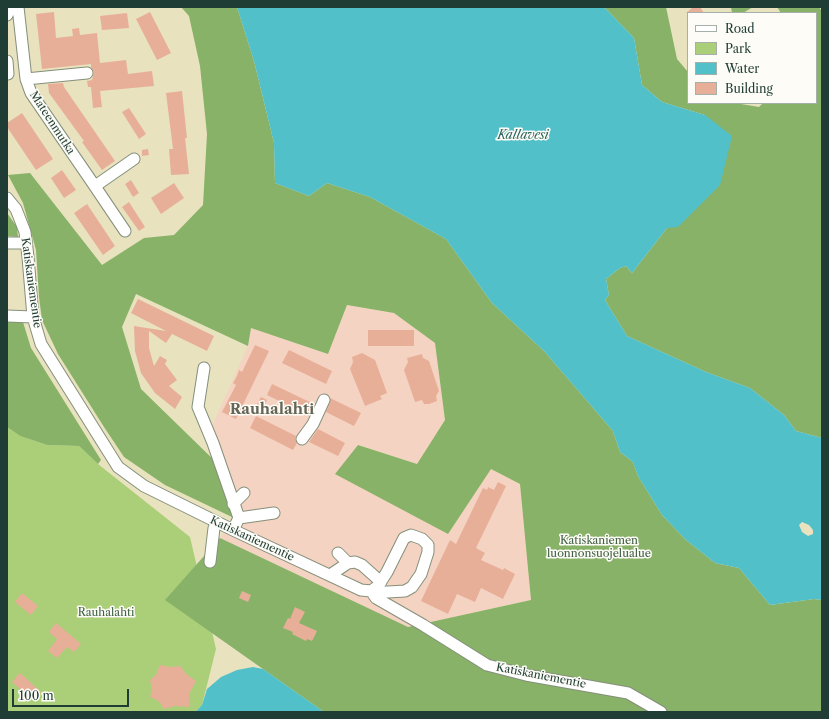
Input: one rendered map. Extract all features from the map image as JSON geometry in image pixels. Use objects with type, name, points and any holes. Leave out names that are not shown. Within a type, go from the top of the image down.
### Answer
[{"type":"street","points":[[7,15],[9,11],[17,7]]},
{"type":"street","name":"Mateenmutka","points":[[17,7],[26,79],[31,93],[125,231]]},
{"type":"street","points":[[7,61],[8,74]]},
{"type":"street","points":[[26,79],[87,73]]},
{"type":"street","points":[[94,185],[98,184],[134,159]]},
{"type":"street","name":"Katiskaniementie","points":[[7,198],[16,209],[25,232],[33,317],[41,344],[118,467],[144,486],[233,530],[361,590],[371,591],[376,598],[423,625],[487,666],[526,675],[628,693],[661,712]]},
{"type":"street","points":[[7,243],[26,243]]},
{"type":"street","points":[[7,316],[33,317]]},
{"type":"street","points":[[204,368],[198,407],[222,466],[233,504],[239,518],[233,530]]},
{"type":"street","points":[[302,439],[313,424],[324,400]]},
{"type":"street","points":[[233,504],[244,493]]},
{"type":"street","points":[[239,518],[274,513]]},
{"type":"street","points":[[210,562],[214,528]]},
{"type":"street","points":[[411,534],[422,539],[428,546],[428,552],[421,574],[412,587],[404,591],[371,591],[381,582],[404,538],[411,534]]},
{"type":"street","points":[[338,553],[348,563]]},
{"type":"street","points":[[330,575],[348,563],[355,562],[362,565],[381,582]]},
{"type":"shaded area","points":[[347,305],[394,313],[435,343],[445,420],[417,464],[359,445],[336,474],[491,469],[520,484],[531,600],[408,627],[220,538],[234,518],[209,433],[248,346],[251,328],[328,354]]},
{"type":"green space","name":"Katiskaniemen luonnonsuojelualue","points":[[181,7],[237,7],[254,61],[274,143],[275,183],[309,196],[327,183],[370,197],[446,239],[492,303],[544,351],[613,431],[620,452],[633,462],[638,476],[662,515],[686,540],[715,563],[739,568],[770,605],[814,599],[822,600],[822,712],[324,712],[165,600],[220,538],[408,627],[531,600],[520,484],[491,469],[448,534],[335,474],[358,445],[417,464],[445,420],[435,343],[394,313],[347,305],[328,354],[251,328],[248,346],[136,294],[122,327],[141,389],[218,464],[234,518],[165,485],[124,457],[58,354],[42,320],[36,250],[23,203],[8,175],[30,173],[102,265],[144,238],[174,235],[203,205],[207,134],[200,66],[189,16]]},
{"type":"green space","points":[[604,7],[666,7],[677,59],[687,71],[687,104],[741,104],[759,107],[762,104],[817,104],[817,12],[780,12],[777,7],[819,7],[822,11],[822,438],[796,431],[784,415],[750,388],[706,372],[627,336],[605,300],[609,295],[606,279],[620,268],[626,266],[632,273],[667,228],[705,115],[662,102],[642,85],[634,38]]},
{"type":"green space","points":[[731,7],[753,7],[745,12],[732,12]]},
{"type":"green space","points":[[7,213],[17,227],[18,237],[7,236]]},
{"type":"green space","points":[[7,321],[23,322],[31,348],[101,460],[98,464],[79,446],[47,445],[20,436],[7,427]]},
{"type":"green space","name":"Rauhalahti","points":[[7,427],[20,436],[47,445],[79,446],[98,464],[190,537],[216,649],[202,705],[195,712],[7,712]]},
{"type":"water","name":"Kallavesi","points":[[237,7],[604,7],[634,38],[642,85],[662,102],[705,115],[732,136],[720,185],[678,227],[667,228],[632,273],[626,266],[620,268],[606,279],[609,295],[605,300],[627,336],[706,372],[750,388],[784,415],[796,431],[822,438],[822,600],[814,599],[770,605],[739,568],[715,563],[686,540],[662,515],[638,476],[633,462],[620,452],[613,431],[544,351],[492,303],[446,239],[370,197],[327,183],[309,196],[275,183],[274,143],[254,61]],"holes":[[[802,522],[809,525],[813,530],[813,534],[808,536],[802,532],[799,525]]]},
{"type":"water","points":[[253,667],[263,669],[324,712],[195,712],[202,705],[207,689],[221,677],[237,670]]},
{"type":"building","points":[[693,7],[700,7],[703,12],[687,12]]},
{"type":"building","points":[[54,12],[56,38],[73,36],[72,29],[79,28],[80,35],[97,33],[100,63],[126,60],[128,74],[152,71],[154,86],[100,91],[102,107],[93,108],[91,87],[88,87],[87,81],[92,80],[94,72],[91,68],[91,64],[42,69],[36,14]]},
{"type":"building","points":[[150,12],[171,53],[157,60],[136,19]]},
{"type":"building","points":[[127,13],[129,28],[102,30],[100,16]]},
{"type":"building","points":[[63,83],[64,87],[115,161],[102,170],[82,142],[84,141],[49,93],[48,84]]},
{"type":"building","points":[[182,91],[189,174],[171,175],[169,149],[173,149],[166,93]]},
{"type":"building","points":[[129,108],[146,134],[139,139],[122,112]]},
{"type":"building","points":[[22,113],[53,159],[36,170],[7,127],[7,123]]},
{"type":"building","points":[[148,149],[149,155],[142,156],[142,150]]},
{"type":"building","points":[[62,170],[76,190],[64,198],[51,178]]},
{"type":"building","points":[[131,180],[139,193],[133,197],[125,184]]},
{"type":"building","points":[[174,183],[184,198],[161,214],[151,198]]},
{"type":"building","points":[[129,202],[145,227],[139,231],[122,207]]},
{"type":"building","points":[[87,204],[115,246],[103,255],[74,213]]},
{"type":"building","points":[[138,299],[214,336],[207,351],[172,334],[166,343],[149,331],[149,348],[154,366],[160,356],[167,360],[165,364],[177,380],[169,386],[182,397],[175,409],[155,393],[141,373],[135,351],[134,326],[166,331],[131,313]]},
{"type":"building","points":[[368,330],[414,330],[414,346],[368,346]]},
{"type":"building","points":[[255,345],[269,351],[236,419],[222,412],[236,385],[233,383],[239,370],[242,372]]},
{"type":"building","points":[[289,350],[332,371],[326,384],[282,363]]},
{"type":"building","points":[[362,353],[375,360],[387,393],[380,396],[382,399],[365,406],[350,369],[353,362],[352,357]]},
{"type":"building","points":[[422,354],[423,358],[429,361],[439,391],[436,396],[437,401],[429,404],[424,404],[422,400],[415,402],[404,370],[408,362],[407,358]]},
{"type":"building","points":[[272,384],[314,404],[309,416],[267,395]]},
{"type":"building","points":[[261,397],[267,400],[262,409],[256,406]]},
{"type":"building","points":[[330,398],[361,413],[354,426],[326,412],[330,403]]},
{"type":"building","points":[[256,416],[296,436],[295,439],[297,443],[293,450],[250,428]]},
{"type":"building","points":[[318,429],[345,443],[338,456],[309,442]]},
{"type":"building","points":[[498,482],[506,486],[476,548],[485,553],[481,560],[503,570],[504,568],[515,574],[503,599],[481,588],[475,602],[457,594],[448,614],[421,601],[450,540],[456,544],[483,488],[487,490],[488,487],[494,490]]},
{"type":"building","points":[[242,591],[251,595],[248,602],[239,598]]},
{"type":"building","points":[[22,593],[38,606],[31,615],[15,602]]},
{"type":"building","points":[[295,607],[305,612],[299,623],[317,631],[312,641],[307,639],[306,641],[292,634],[293,632],[283,628],[288,618],[290,619]]},
{"type":"building","points":[[56,623],[81,644],[74,652],[67,647],[57,658],[48,651],[57,639],[49,632]]},
{"type":"building","points":[[160,665],[170,667],[180,666],[186,674],[196,681],[189,694],[189,707],[175,706],[164,709],[157,700],[150,697],[152,689],[150,680],[156,675]]},
{"type":"building","points":[[20,673],[41,692],[34,701],[12,682]]},
{"type":"district","name":"Rauhalahti","points":[[272,410]]}]
